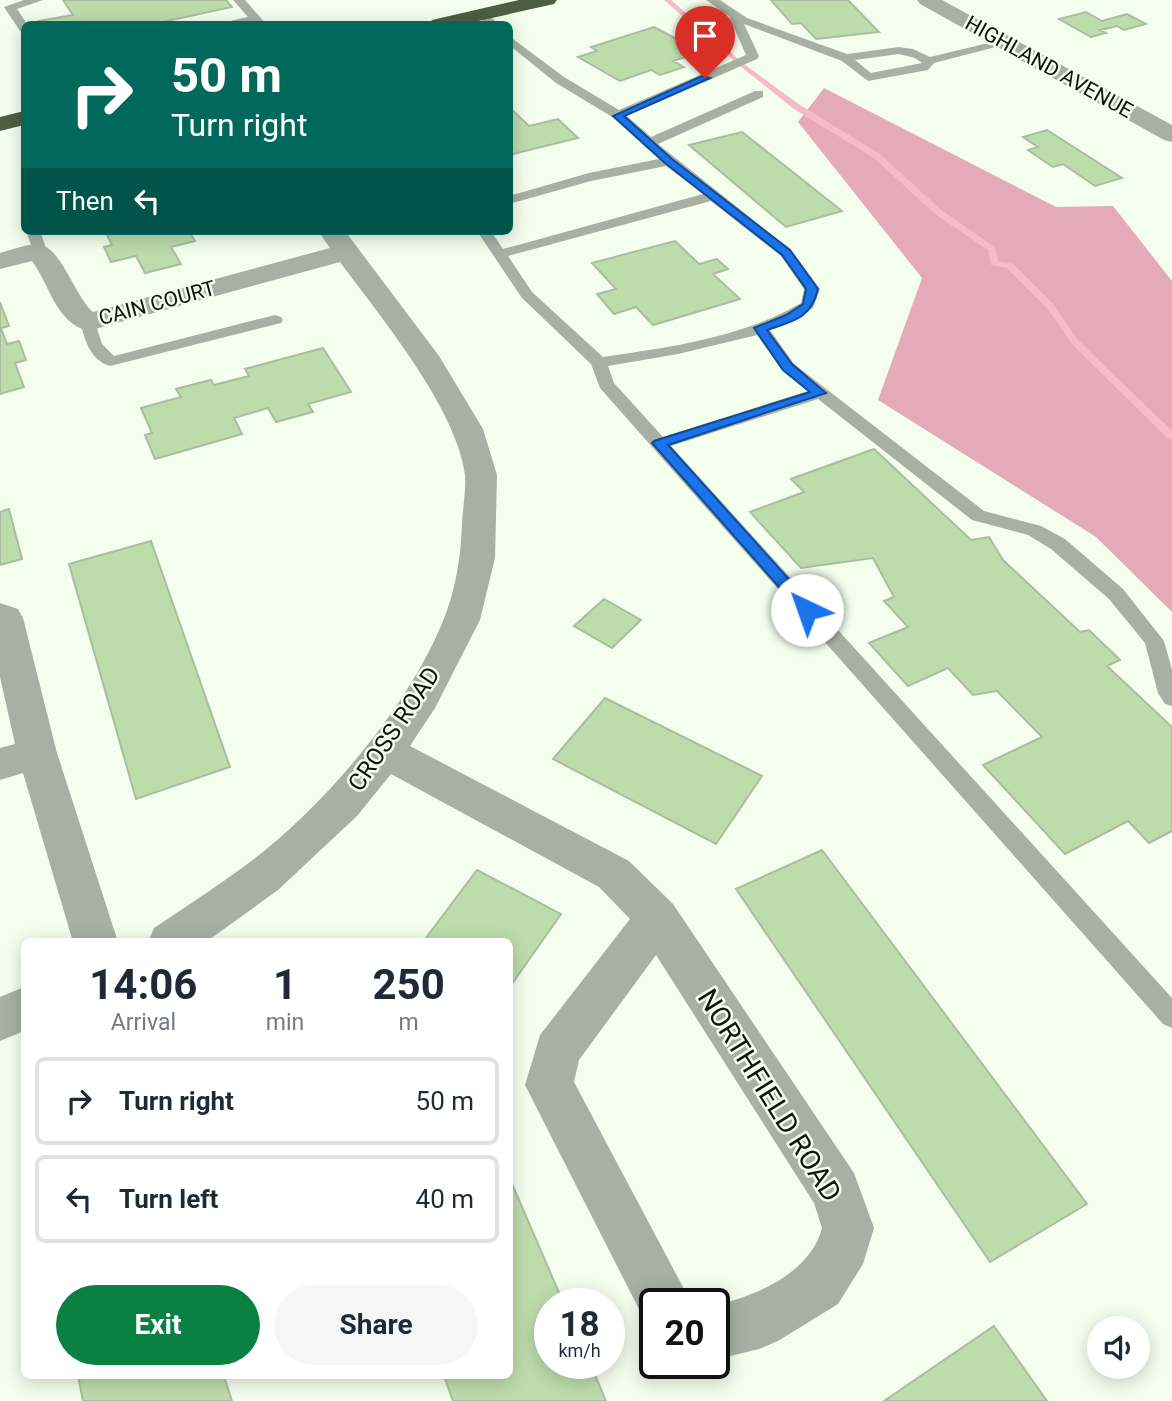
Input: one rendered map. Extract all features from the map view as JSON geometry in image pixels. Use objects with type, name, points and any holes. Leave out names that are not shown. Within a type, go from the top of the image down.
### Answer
[{"type":"highway","points":[[488,20],[547,0]]},
{"type":"highway","points":[[0,124],[21,119]]},
{"type":"street","name":"HIGHLAND AVENUE","points":[[927,0],[1172,135]]},
{"type":"street","name":"CAIN COURT","points":[[0,261],[35,242],[72,309],[88,322],[339,242]]},
{"type":"street","name":"CROSS ROAD","points":[[176,938],[263,877],[342,804],[384,752],[421,698],[462,620],[478,558],[481,475],[467,429],[424,356],[339,242]]},
{"type":"street","points":[[0,616],[5,618],[19,759],[94,938]]},
{"type":"street","name":"NORTHFIELD ROAD","points":[[384,752],[614,874],[657,919],[836,1191],[848,1228],[844,1245],[819,1285],[759,1322],[730,1329]]},
{"type":"street","points":[[657,919],[557,1051],[549,1085],[657,1288]]},
{"type":"street","points":[[0,1019],[21,1010]]},
{"type":"lane","points":[[21,24],[10,7],[37,0]]},
{"type":"lane","points":[[239,0],[258,21]]},
{"type":"lane","points":[[712,0],[734,15],[846,58],[868,77],[923,67],[928,65],[928,61]]},
{"type":"lane","points":[[618,116],[753,57],[734,15]]},
{"type":"lane","points":[[513,42],[560,80],[618,116],[669,161],[786,253],[812,289],[808,305],[790,318],[678,350],[598,362]]},
{"type":"lane","points":[[928,61],[1005,43]]},
{"type":"lane","points":[[846,58],[902,50],[920,54],[928,61]]},
{"type":"lane","points":[[649,143],[759,94]]},
{"type":"lane","points":[[513,199],[589,177],[669,161]]},
{"type":"lane","points":[[500,254],[713,196]]},
{"type":"lane","points":[[487,235],[527,295],[598,362],[606,384],[1172,1016]]},
{"type":"lane","points":[[88,322],[93,346],[110,361],[275,320]]},
{"type":"lane","points":[[760,328],[788,367],[978,516],[1034,530],[1058,544],[1116,594],[1154,641],[1168,693],[1172,698]]},
{"type":"lane","points":[[659,443],[820,393]]},
{"type":"shaded area","points":[[824,88],[1056,207],[1113,206],[1172,281],[1172,612],[1096,537],[878,400],[922,278],[798,122]]},
{"type":"building","points":[[63,0],[226,0],[232,7],[167,21],[39,21],[73,15]]},
{"type":"building","points":[[771,0],[848,0],[879,32],[816,39],[801,23],[792,24]]},
{"type":"building","points":[[1086,12],[1102,21],[1127,14],[1146,24],[1124,30],[1117,26],[1100,30],[1106,33],[1091,37],[1059,19]]},
{"type":"building","points":[[654,27],[701,52],[673,61],[684,67],[660,75],[651,70],[620,81],[578,57],[597,51],[591,47]]},
{"type":"building","points":[[513,111],[529,126],[558,119],[578,138],[513,154]]},
{"type":"building","points":[[1047,130],[1122,178],[1095,186],[1063,164],[1053,167],[1028,150],[1038,147],[1023,137]]},
{"type":"building","points":[[742,132],[842,211],[786,227],[689,145]]},
{"type":"building","points":[[107,235],[191,235],[195,241],[171,247],[181,264],[145,273],[136,256],[111,262],[104,247],[112,245]]},
{"type":"building","points":[[675,241],[699,264],[717,259],[728,269],[713,274],[740,299],[653,325],[636,307],[614,314],[597,294],[616,289],[592,263]]},
{"type":"building","points":[[0,302],[9,326],[1,328],[7,344],[19,341],[26,360],[15,363],[24,387],[0,394]]},
{"type":"building","points":[[323,348],[351,392],[308,404],[313,412],[276,422],[268,408],[234,418],[242,434],[155,459],[145,435],[152,433],[141,408],[181,397],[176,389],[211,380],[214,385],[249,376],[245,369]]},
{"type":"building","points":[[874,449],[971,540],[989,537],[1003,560],[1080,632],[1089,630],[1120,660],[1107,666],[1172,727],[1172,831],[1149,843],[1128,821],[1065,854],[983,765],[1042,737],[997,691],[973,695],[948,668],[908,686],[869,643],[908,627],[884,601],[894,597],[873,558],[801,568],[750,512],[804,492],[791,479]]},
{"type":"building","points":[[9,509],[22,559],[0,565],[0,512]]},
{"type":"building","points":[[151,541],[230,767],[136,799],[69,564]]},
{"type":"building","points":[[604,599],[641,620],[612,648],[574,626]]},
{"type":"building","points":[[605,698],[762,776],[716,844],[553,759]]},
{"type":"building","points":[[822,850],[1087,1204],[990,1262],[736,889]]},
{"type":"building","points":[[477,870],[561,914],[513,982],[513,938],[426,938]]},
{"type":"building","points":[[513,1186],[557,1288],[534,1288],[534,1379],[597,1379],[606,1401],[453,1401],[445,1379],[513,1379]]},
{"type":"building","points":[[994,1326],[1047,1401],[884,1401]]},
{"type":"building","points":[[79,1379],[225,1379],[232,1401],[83,1401]]},
{"type":"waterway","points":[[667,0],[742,65],[797,107],[877,156],[938,212],[992,249],[994,263],[1010,266],[1050,306],[1075,342],[1172,437]]},
{"type":"route","points":[[705,78],[618,116],[669,161],[786,253],[812,289],[808,305],[790,318],[760,328],[788,367],[820,393],[659,443],[807,610]]}]
